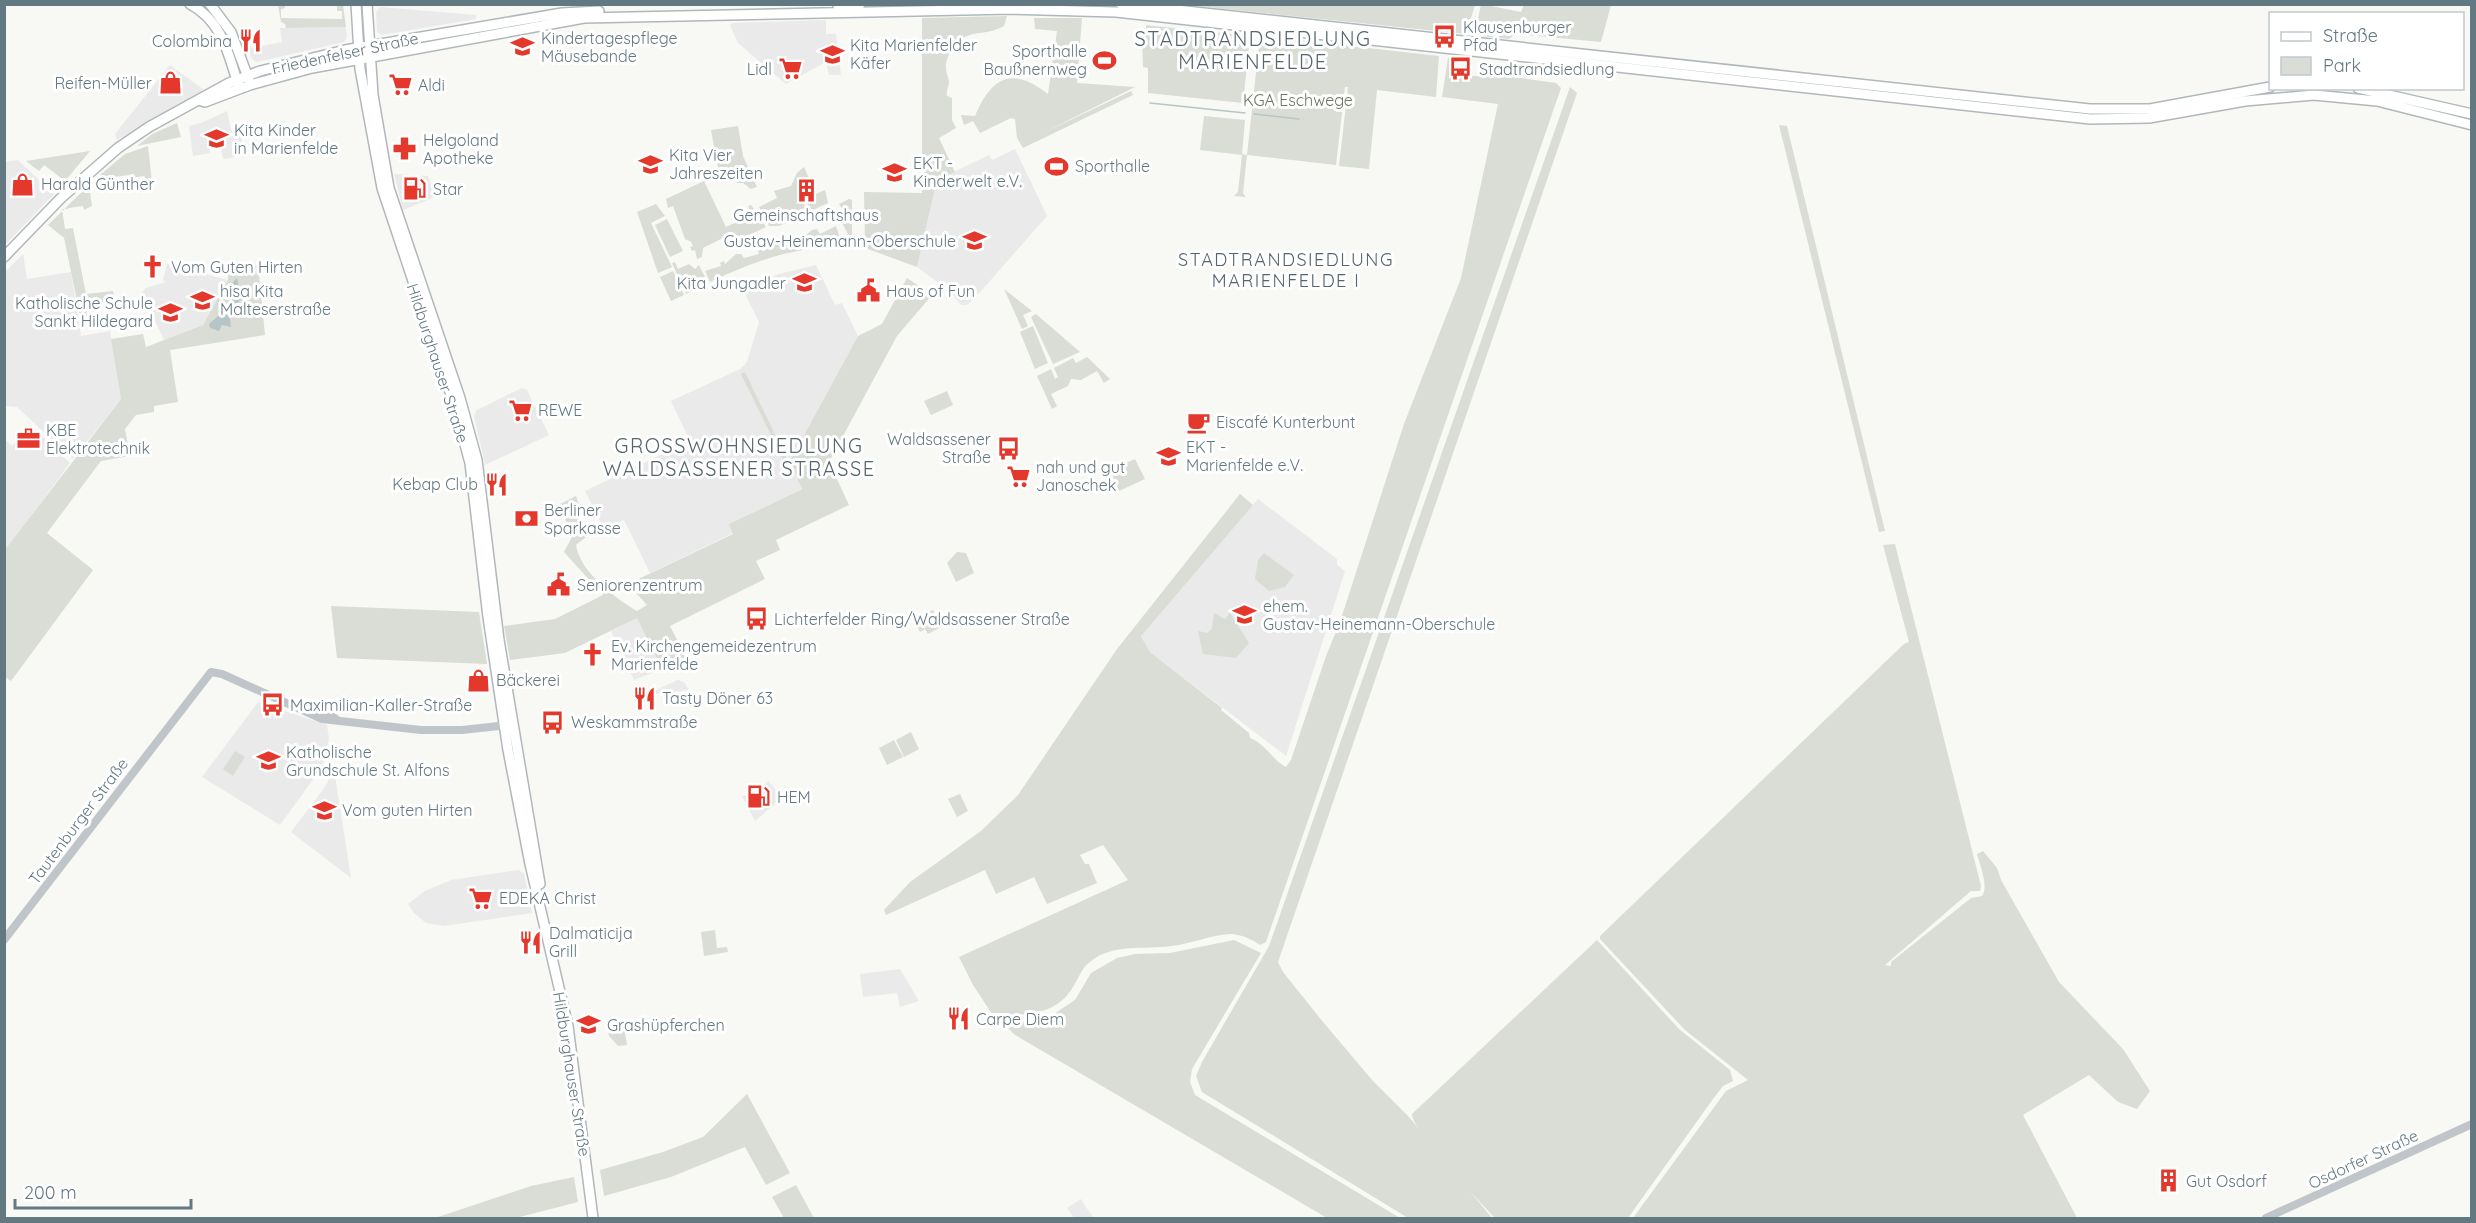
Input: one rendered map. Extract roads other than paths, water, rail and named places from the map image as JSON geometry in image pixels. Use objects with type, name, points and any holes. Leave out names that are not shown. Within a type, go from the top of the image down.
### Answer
[{"type":"main road","points":[[190,4],[205,14],[221,33],[238,84]]},
{"type":"main road","points":[[210,4],[231,32],[249,80]]},
{"type":"main road","name":"Hildburghauser Straße","points":[[356,4],[359,59],[378,174],[390,218],[453,401],[468,454],[508,724],[541,887],[539,896],[568,1026],[593,1218]]},
{"type":"main road","points":[[367,4],[370,47]]},
{"type":"main road","points":[[498,28],[582,12],[860,4]]},
{"type":"main road","points":[[1121,4],[2090,119],[2150,118],[2276,96],[2314,95],[2376,101],[2472,125]]},
{"type":"main road","points":[[498,28],[594,18],[1053,9],[1116,12],[2090,109],[2150,109],[2269,87]]},
{"type":"main road","name":"Friedenfelser Straße","points":[[249,80],[370,57],[498,28]]},
{"type":"main road","name":"Friedenfelser Straße","points":[[4,257],[66,193],[118,148],[149,127],[200,100],[202,96],[359,48],[498,28]]},
{"type":"main road","name":"Hildburghauser Straße","points":[[370,47],[377,121],[395,212],[460,398],[474,449],[508,724]]},
{"type":"main road","points":[[2367,90],[2472,114]]},
{"type":"street","name":"Tautenburger Straße","points":[[4,940],[206,676],[213,672],[322,719],[421,730],[462,730],[508,724]]},
{"type":"street","name":"Osdorfer Straße","points":[[2266,1218],[2472,1124]]},
{"type":"waterway","points":[[1150,103],[1245,113]]},
{"type":"waterway","points":[[1254,114],[1299,119]]},
{"type":"place","name":"Klausenburger Pfad","points":[[1445,36]]},
{"type":"place","name":"Colombina","points":[[250,41]]},
{"type":"place","name":"Kindertagespflege Mäusebande","points":[[523,47]]},
{"type":"place","name":"Kita Marienfelder Käfer","points":[[832,54]]},
{"type":"place","name":"Sporthalle Baußnernweg","points":[[1105,60]]},
{"type":"place","name":"Lidl","points":[[790,69]]},
{"type":"place","name":"Stadtrandsiedlung","points":[[1461,69]]},
{"type":"place","name":"Reifen-Müller","points":[[170,83]]},
{"type":"place","name":"Aldi","points":[[400,85]]},
{"type":"place","name":"Kita Kinder in Marienfelde","points":[[216,139]]},
{"type":"place","name":"Helgoland Apotheke","points":[[405,149]]},
{"type":"place","name":"Kita Vier Jahreszeiten","points":[[651,164]]},
{"type":"place","name":"Sporthalle","points":[[1057,166]]},
{"type":"place","name":"EKT - Kinderwelt e.V.","points":[[895,172]]},
{"type":"place","name":"Harald Günther","points":[[23,184]]},
{"type":"place","name":"Star","points":[[415,189]]},
{"type":"place","name":"Gemeinschaftshaus","points":[[806,190]]},
{"type":"place","name":"Gustav-Heinemann-Oberschule","points":[[974,241]]},
{"type":"place","name":"Vom Guten Hirten","points":[[153,267]]},
{"type":"place","name":"Kita Jungadler","points":[[804,283]]},
{"type":"place","name":"Haus of Fun","points":[[868,291]]},
{"type":"place","name":"hisa Kita Malteserstraße","points":[[202,300]]},
{"type":"place","name":"Katholische Schule Sankt Hildegard","points":[[171,312]]},
{"type":"place","name":"REWE","points":[[520,410]]},
{"type":"place","name":"Eiscafé Kunterbunt","points":[[1198,422]]},
{"type":"place","name":"KBE Elektrotechnik","points":[[28,439]]},
{"type":"place","name":"Waldsassener Straße","points":[[1009,448]]},
{"type":"place","name":"EKT - Marienfelde e.V.","points":[[1168,456]]},
{"type":"place","name":"nah und gut Janoschek","points":[[1018,476]]},
{"type":"place","name":"Kebap Club","points":[[496,484]]},
{"type":"place","name":"Berliner Sparkasse","points":[[526,519]]},
{"type":"place","name":"Seniorenzentrum","points":[[559,585]]},
{"type":"place","name":"ehem. Gustav-Heinemann-Oberschule","points":[[1245,615]]},
{"type":"place","name":"Lichterfelder Ring/Waldsassener Straße","points":[[756,619]]},
{"type":"place","name":"Ev. Kirchengemeidezentrum Marienfelde","points":[[593,655]]},
{"type":"place","name":"Bäckerei","points":[[478,680]]},
{"type":"place","name":"Tasty Döner 63","points":[[644,698]]},
{"type":"place","name":"Maximilian-Kaller-Straße","points":[[272,705]]},
{"type":"place","name":"Weskammstraße","points":[[553,722]]},
{"type":"place","name":"Katholische Grundschule St. Alfons","points":[[268,761]]},
{"type":"place","name":"HEM","points":[[759,797]]},
{"type":"place","name":"Vom guten Hirten","points":[[324,810]]},
{"type":"place","name":"EDEKA Christ","points":[[481,898]]},
{"type":"place","name":"Dalmaticija Grill","points":[[531,942]]},
{"type":"place","name":"Carpe Diem","points":[[958,1019]]},
{"type":"place","name":"Grashüpferchen","points":[[589,1025]]},
{"type":"place","name":"Gut Osdorf","points":[[2168,1181]]},
{"type":"district","name":"STADTRANDSIEDLUNG MARIENFELDE","points":[[1253,50]]},
{"type":"district","name":"STADTRANDSIEDLUNG MARIENFELDE I","points":[[1286,270]]},
{"type":"district","name":"GROSSWOHNSIEDLUNG WALDSASSENER STRASSE","points":[[739,458]]},
{"type":"park label","name":"KGA Eschwege","points":[[1298,100]]}]
